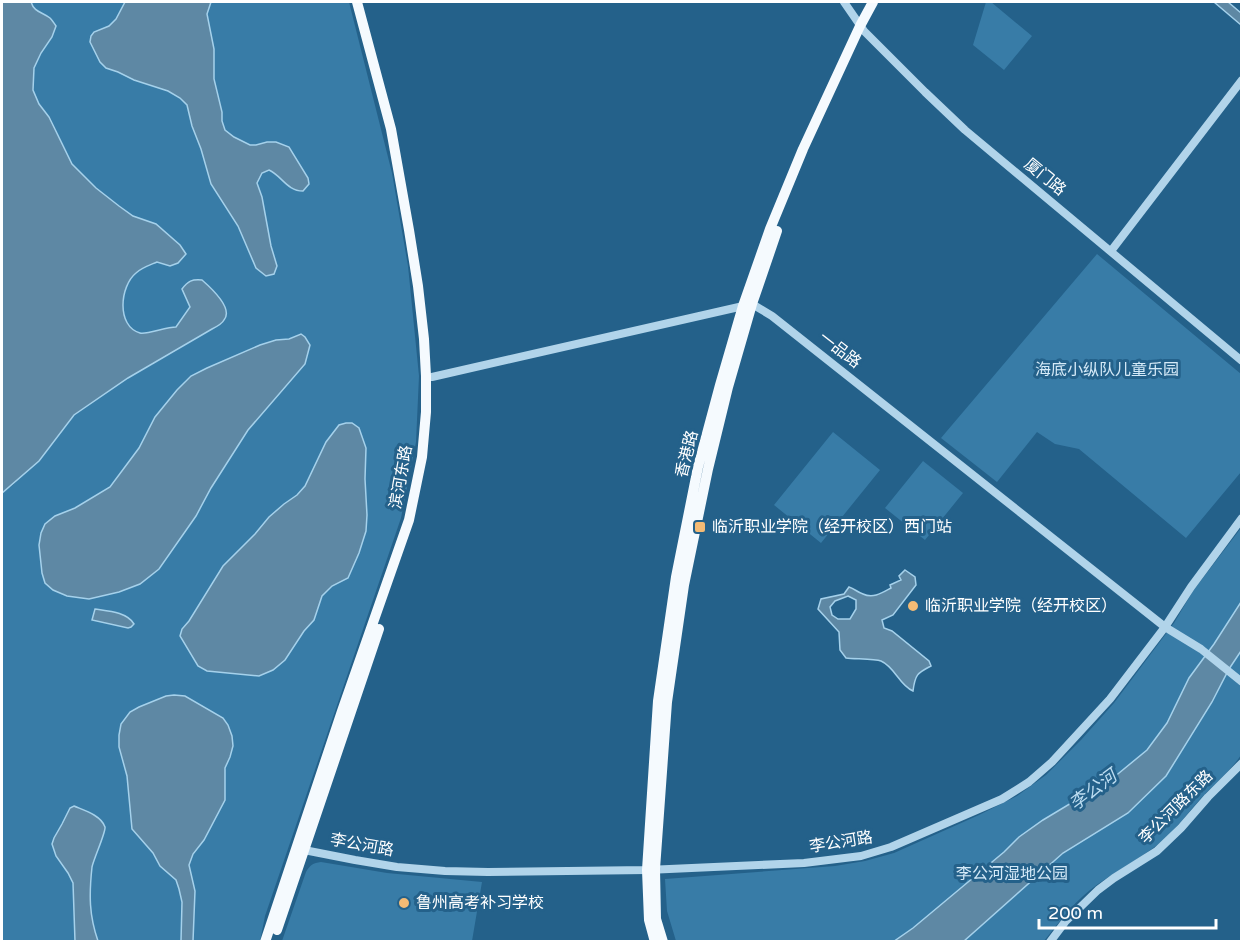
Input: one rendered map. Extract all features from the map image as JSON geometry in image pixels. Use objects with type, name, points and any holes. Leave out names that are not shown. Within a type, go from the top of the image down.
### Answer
[{"type":"main road","name":"滨河东路","points":[[265,942],[409,520],[422,457],[426,376],[418,286],[391,129],[357,2]]},
{"type":"main road","name":"滨河东路","points":[[273,942],[415,522],[428,458],[432,416],[432,377],[431,339],[424,283],[400,140],[363,2]]},
{"type":"main road","name":"香港路","points":[[655,942],[649,920],[651,869],[667,702],[686,573],[708,469],[748,305],[873,2]]},
{"type":"main road","name":"香港路","points":[[862,29],[880,2]]},
{"type":"main road","name":"香港路","points":[[651,869],[656,919],[663,942]]},
{"type":"street","name":"厦门路","points":[[844,2],[862,29],[965,130],[1242,361]]},
{"type":"street","points":[[1111,251],[1242,80]]},
{"type":"street","points":[[432,377],[748,305]]},
{"type":"street","name":"一品路","points":[[748,305],[772,316],[1165,627],[1201,649],[1242,682]]},
{"type":"street","name":"李公河路","points":[[304,850],[397,867],[445,871],[651,869],[804,863],[861,856],[891,847],[1002,799],[1029,782],[1052,762],[1110,699],[1165,627],[1191,586],[1242,518]]},
{"type":"street","name":"李公河路东路","points":[[1050,942],[1065,922],[1098,890],[1156,851],[1181,828],[1242,763]]},
{"type":"green space","points":[[31,2],[349,2],[392,173],[408,266],[419,376],[416,442],[401,518],[265,916],[260,941],[2,942],[2,493],[13,485],[74,415],[128,378],[225,320],[190,307],[176,327],[139,333],[127,322],[123,305],[131,279],[138,271],[157,262],[170,266],[185,254],[180,245],[156,224],[133,216],[119,206],[96,188],[72,164],[50,117],[39,104],[33,90],[34,68],[52,37],[51,19],[36,10]]},
{"type":"green space","points":[[986,2],[991,2],[1032,36],[1004,70],[973,45]]},
{"type":"green space","name":"海底小纵队儿童乐园","points":[[1097,254],[1241,374],[1241,472],[1186,538],[1079,449],[1055,444],[1037,432],[997,482],[941,438]]},
{"type":"green space","points":[[833,432],[880,470],[821,543],[774,505]]},
{"type":"green space","points":[[923,461],[963,493],[925,540],[885,508]]},
{"type":"green space","name":"李公河湿地公园","points":[[1241,528],[1241,755],[1163,840],[1090,890],[1044,941],[676,941],[667,911],[665,879],[835,866],[865,861],[894,853],[979,815],[1017,796],[1046,775],[1114,703],[1174,623],[1193,591]]},
{"type":"green space","name":"鲁州高考补习学校","points":[[321,862],[387,873],[482,882],[472,941],[282,941],[306,872],[312,865]]},
{"type":"water","points":[[2,2],[31,2],[34,8],[50,18],[56,26],[34,68],[33,90],[72,164],[96,188],[133,216],[156,224],[180,245],[186,254],[178,263],[170,266],[157,262],[138,271],[131,279],[126,287],[123,305],[127,322],[132,329],[143,333],[176,327],[190,307],[182,289],[188,282],[195,280],[202,280],[215,293],[224,304],[226,315],[219,325],[128,378],[74,415],[39,461],[2,493]]},
{"type":"water","points":[[125,2],[211,2],[207,14],[214,49],[214,79],[225,130],[250,145],[276,142],[289,147],[308,178],[309,184],[303,191],[293,189],[269,170],[262,173],[257,183],[277,266],[274,274],[266,276],[256,268],[238,226],[211,184],[187,105],[168,91],[134,80],[106,68],[100,62],[90,42],[91,36],[94,32],[109,26],[116,19]]},
{"type":"water","points":[[1214,2],[1228,2],[1241,13],[1241,25]]},
{"type":"water","points":[[301,334],[310,345],[305,364],[248,430],[196,516],[159,569],[140,584],[89,599],[67,596],[53,590],[45,583],[39,545],[45,524],[55,516],[75,508],[110,487],[139,448],[155,417],[191,376],[260,345]]},
{"type":"water","points":[[352,423],[359,428],[366,448],[367,515],[366,531],[348,578],[332,586],[322,596],[314,620],[285,660],[273,670],[259,676],[207,671],[198,666],[180,636],[182,629],[223,566],[269,517],[305,486],[326,442],[339,425]]},
{"type":"water","points":[[905,570],[915,577],[916,585],[893,615],[882,620],[884,628],[892,631],[929,661],[931,666],[918,675],[913,691],[881,661],[846,658],[840,650],[839,632],[818,609],[821,599],[844,594],[849,587],[874,596],[901,580],[899,576]],"holes":[[[848,596],[856,600],[856,609],[850,619],[838,619],[832,615],[830,607],[835,601]]]},
{"type":"water","name":"李公河","points":[[1241,602],[1241,651],[1166,776],[1128,813],[1063,853],[964,941],[893,942],[913,928],[1019,837],[1113,778],[1147,750],[1167,723],[1189,678]]},
{"type":"water","points":[[95,609],[122,615],[134,624],[128,628],[92,620]]},
{"type":"water","points":[[166,696],[185,696],[223,718],[232,736],[233,746],[225,768],[225,800],[204,840],[193,854],[189,865],[195,891],[193,941],[181,941],[182,902],[176,880],[160,866],[153,853],[132,829],[127,776],[119,747],[121,724],[130,712]]},
{"type":"water","points":[[74,806],[96,816],[105,827],[92,867],[90,887],[91,914],[98,941],[75,941],[73,883],[56,856],[52,844],[70,808]]},
{"type":"place","name":"临沂职业学院（经开校区）西门站","points":[[700,527]]},
{"type":"place","name":"临沂职业学院（经开校区）","points":[[913,606]]},
{"type":"place","name":"鲁州高考补习学校","points":[[404,903]]}]
